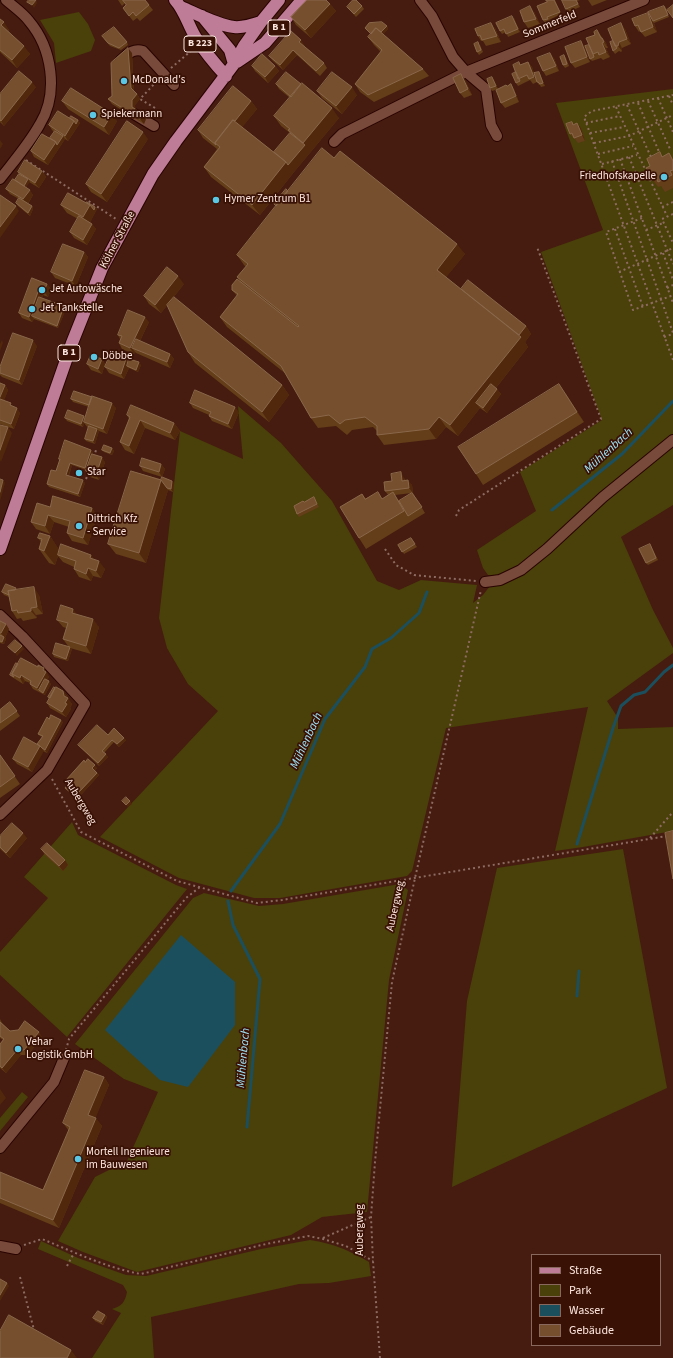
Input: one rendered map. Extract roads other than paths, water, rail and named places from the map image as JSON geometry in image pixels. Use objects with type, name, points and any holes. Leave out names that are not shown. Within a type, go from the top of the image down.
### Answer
[{"type":"main road","name":"Kölner Straße","points":[[0,549],[77,330],[102,268],[157,168],[226,76],[261,22],[279,0]]},
{"type":"main road","name":"Kölner Straße","points":[[234,64],[265,43],[302,0]]},
{"type":"main road","name":"B 223","points":[[178,3],[201,15],[230,50],[234,64]]},
{"type":"main road","name":"B 223","points":[[178,3],[196,37],[206,52],[226,76]]},
{"type":"main road","points":[[201,15],[234,27],[248,26],[261,22]]},
{"type":"street","points":[[0,179],[41,123],[49,101],[51,80],[47,57],[40,38],[29,20],[6,0]]},
{"type":"street","points":[[420,0],[432,16],[453,57],[466,72],[486,89],[491,125],[497,136]]},
{"type":"street","name":"Sommerfeld","points":[[334,142],[342,134],[466,72],[644,0]]},
{"type":"street","points":[[270,10],[284,22]]},
{"type":"street","points":[[111,68],[131,51],[137,49],[142,51],[174,85]]},
{"type":"street","points":[[127,110],[154,126]]},
{"type":"street","points":[[485,582],[500,580],[521,570],[547,549],[603,497],[673,440]]},
{"type":"street","points":[[0,615],[22,636],[85,704],[47,770],[0,815]]},
{"type":"street","points":[[0,1148],[54,1082],[64,1058]]},
{"type":"street","points":[[0,1246],[16,1249]]},
{"type":"water","points":[[181,935],[235,982],[235,1025],[188,1087],[160,1080],[105,1030]]},
{"type":"waterway","name":"Mühlenbach","points":[[552,510],[622,454],[673,401]]},
{"type":"waterway","name":"Mühlenbach","points":[[231,891],[280,824],[325,719],[365,667],[372,649],[391,638],[419,613],[427,592]]},
{"type":"waterway","points":[[577,844],[621,706],[634,695],[645,692],[664,672],[673,665]]},
{"type":"waterway","name":"Mühlenbach","points":[[228,901],[233,925],[260,979],[247,1127]]},
{"type":"waterway","points":[[577,996],[579,971]]},
{"type":"place","name":"McDonald's","points":[[124,81]]},
{"type":"place","name":"Spiekermann","points":[[93,115]]},
{"type":"place","name":"Friedhofskapelle","points":[[664,177]]},
{"type":"place","name":"Hymer Zentrum B1","points":[[216,200]]},
{"type":"place","name":"Jet Autowäsche","points":[[42,290]]},
{"type":"place","name":"Jet Tankstelle","points":[[32,309]]},
{"type":"place","name":"Döbbe","points":[[94,357]]},
{"type":"place","name":"Star","points":[[79,473]]},
{"type":"place","name":"Dittrich Kfz - Service","points":[[79,526]]},
{"type":"place","name":"Vehar Logistik GmbH","points":[[18,1049]]},
{"type":"place","name":"Mortell Ingenieure im Bauwesen","points":[[78,1159]]}]
